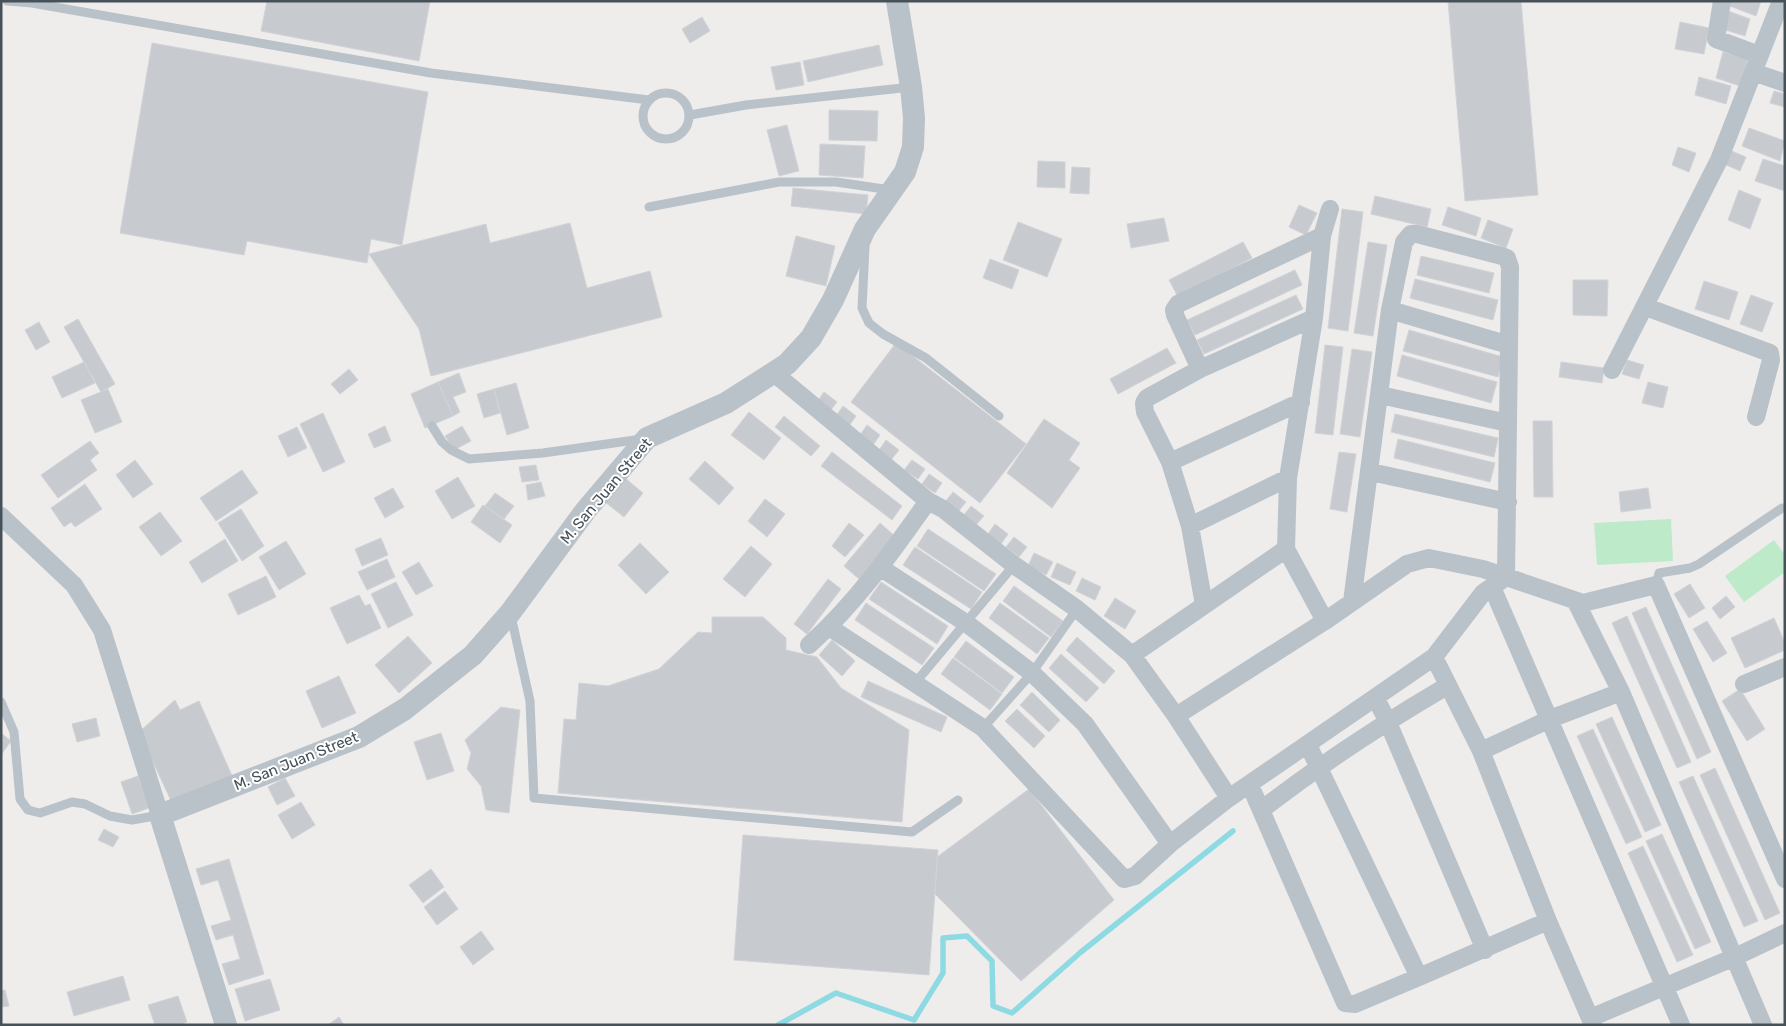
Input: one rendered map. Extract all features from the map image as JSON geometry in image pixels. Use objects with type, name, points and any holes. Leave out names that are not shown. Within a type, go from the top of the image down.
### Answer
[{"type":"street","name":"M. San Juan Street","points":[[160,815],[359,737],[405,709],[473,655],[510,613],[586,510],[647,438],[726,403],[787,364],[811,338],[833,300],[865,229],[894,191],[905,172],[912,147],[914,118],[911,87],[897,1]]},
{"type":"street","points":[[1722,1],[1716,39],[1785,83]]},
{"type":"street","points":[[1612,370],[1646,307],[1719,160],[1780,1]]},
{"type":"street","points":[[1325,621],[1286,549],[1288,478],[1314,318],[1322,236],[1330,209]]},
{"type":"street","points":[[1352,602],[1371,472],[1390,310],[1404,242],[1411,234],[1507,258],[1510,267],[1508,502],[1499,582],[1550,719],[1681,1025]]},
{"type":"street","points":[[1200,369],[1175,315],[1174,310],[1178,304],[1322,236]]},
{"type":"street","points":[[1646,307],[1770,353],[1772,360],[1756,417]]},
{"type":"street","points":[[1390,310],[1509,345]]},
{"type":"street","points":[[1204,605],[1190,526],[1170,462],[1145,412],[1144,403],[1148,398],[1200,369],[1314,318]]},
{"type":"street","points":[[774,373],[928,501],[943,509],[1014,565],[1077,608],[1132,656],[1176,716],[1229,798]]},
{"type":"street","points":[[1380,395],[1508,423]]},
{"type":"street","points":[[1170,462],[1301,402]]},
{"type":"street","points":[[1371,472],[1508,502]]},
{"type":"street","points":[[1190,526],[1288,478]]},
{"type":"street","points":[[809,645],[829,627],[881,568],[928,501]]},
{"type":"street","points":[[1,516],[74,585],[102,630],[226,1025]]},
{"type":"street","points":[[1132,656],[1286,549]]},
{"type":"street","points":[[1176,716],[1325,621],[1407,564],[1429,558],[1483,569],[1499,582],[1583,603],[1656,585],[1785,878]]},
{"type":"street","points":[[881,568],[966,623],[1032,673],[1085,724],[1170,844]]},
{"type":"street","points":[[829,627],[983,728],[1124,879],[1135,876],[1170,844],[1229,798],[1376,699],[1434,657],[1483,593],[1499,582]]},
{"type":"street","points":[[1576,602],[1621,692],[1763,1025]]},
{"type":"street","points":[[1434,657],[1481,751],[1548,921],[1592,1021],[1665,986],[1735,957],[1785,933]]},
{"type":"street","points":[[1744,684],[1785,667]]},
{"type":"street","points":[[1261,810],[1317,767],[1387,720],[1447,686]]},
{"type":"street","points":[[1481,751],[1550,719],[1621,692]]},
{"type":"street","points":[[1376,699],[1387,720],[1485,950]]},
{"type":"street","points":[[1308,745],[1419,977]]},
{"type":"street","points":[[1250,785],[1345,1003],[1355,1004],[1485,950],[1548,921]]},
{"type":"lane","points":[[7,1],[32,3],[431,73],[649,100]]},
{"type":"lane","points":[[690,115],[746,105],[911,87]]},
{"type":"lane","points":[[657,94],[675,94],[682,99],[690,115],[688,124],[676,137],[667,139],[658,137],[650,132],[643,116],[649,100],[657,94]]},
{"type":"lane","points":[[649,207],[779,182],[836,182],[894,191]]},
{"type":"lane","points":[[865,229],[862,308],[869,324],[926,358],[999,416]]},
{"type":"lane","points":[[432,426],[442,442],[451,450],[469,459],[543,453],[647,438]]},
{"type":"lane","points":[[1656,585],[1659,573],[1690,568],[1699,564],[1782,508]]},
{"type":"lane","points":[[915,683],[1014,565]]},
{"type":"lane","points":[[983,728],[1032,673],[1077,608]]},
{"type":"lane","points":[[510,613],[530,701],[534,798],[912,832],[958,800]]},
{"type":"lane","points":[[1,702],[14,732],[20,799],[28,810],[40,813],[72,802],[84,804],[110,816],[132,820],[160,815]]},
{"type":"green space","points":[[1671,519],[1673,561],[1597,565],[1594,523]]},
{"type":"green space","points":[[1774,540],[1785,555],[1785,572],[1744,602],[1725,576]]},
{"type":"building","points":[[267,1],[430,1],[419,61],[261,31]]},
{"type":"building","points":[[1448,1],[1521,1],[1538,195],[1465,201]]},
{"type":"building","points":[[1731,1],[1761,1],[1756,16],[1730,6]]},
{"type":"building","points":[[1728,11],[1750,19],[1745,36],[1722,29]]},
{"type":"building","points":[[702,17],[710,31],[690,43],[682,29]]},
{"type":"building","points":[[1680,22],[1709,28],[1704,54],[1675,49]]},
{"type":"building","points":[[152,43],[428,92],[402,245],[371,239],[367,263],[247,241],[244,255],[120,233]]},
{"type":"building","points":[[879,45],[883,65],[808,82],[803,61]]},
{"type":"building","points":[[1723,52],[1748,59],[1740,86],[1716,78]]},
{"type":"building","points":[[800,62],[804,85],[776,90],[771,67]]},
{"type":"building","points":[[1699,77],[1731,86],[1726,104],[1695,95]]},
{"type":"building","points":[[1774,91],[1785,94],[1785,107],[1770,103]]},
{"type":"building","points":[[829,110],[878,111],[877,141],[829,140]]},
{"type":"building","points":[[787,125],[799,171],[779,176],[767,130]]},
{"type":"building","points":[[1749,128],[1785,141],[1780,161],[1742,146]]},
{"type":"building","points":[[820,144],[865,146],[863,178],[819,175]]},
{"type":"building","points":[[1678,147],[1696,153],[1689,172],[1672,165]]},
{"type":"building","points":[[1729,150],[1746,157],[1740,171],[1724,164]]},
{"type":"building","points":[[1763,159],[1785,166],[1785,191],[1755,181]]},
{"type":"building","points":[[1038,161],[1065,162],[1065,188],[1037,187]]},
{"type":"building","points":[[1072,167],[1090,168],[1089,194],[1070,193]]},
{"type":"building","points":[[793,188],[868,195],[866,214],[791,206]]},
{"type":"building","points":[[1739,190],[1761,199],[1750,229],[1728,220]]},
{"type":"building","points":[[1375,196],[1431,209],[1427,227],[1371,214]]},
{"type":"building","points":[[1299,205],[1317,213],[1306,235],[1289,227]]},
{"type":"building","points":[[1448,207],[1481,218],[1476,236],[1442,225]]},
{"type":"building","points":[[1342,209],[1363,212],[1348,331],[1328,328]]},
{"type":"building","points":[[1164,218],[1169,241],[1131,248],[1127,224]]},
{"type":"building","points":[[1488,220],[1513,229],[1506,248],[1481,238]]},
{"type":"building","points":[[1018,222],[1062,239],[1047,277],[1003,260]]},
{"type":"building","points":[[570,223],[587,288],[650,271],[662,317],[431,376],[419,329],[369,254],[486,224],[490,243]]},
{"type":"building","points":[[796,236],[835,246],[826,286],[786,276]]},
{"type":"building","points":[[1243,242],[1252,258],[1178,297],[1169,280]]},
{"type":"building","points":[[1368,242],[1387,245],[1373,336],[1354,333]]},
{"type":"building","points":[[1421,256],[1494,273],[1489,293],[1417,275]]},
{"type":"building","points":[[990,259],[1019,270],[1012,289],[983,278]]},
{"type":"building","points":[[1295,270],[1302,285],[1195,335],[1187,320]]},
{"type":"building","points":[[1415,279],[1498,300],[1493,320],[1410,298]]},
{"type":"building","points":[[1573,280],[1608,280],[1607,316],[1573,315]]},
{"type":"building","points":[[1704,281],[1738,292],[1729,320],[1695,309]]},
{"type":"building","points":[[1296,295],[1303,309],[1204,354],[1197,340]]},
{"type":"building","points":[[1751,295],[1773,303],[1762,332],[1740,324]]},
{"type":"building","points":[[78,319],[115,384],[101,392],[64,327]]},
{"type":"building","points":[[39,322],[50,342],[36,350],[25,330]]},
{"type":"building","points":[[1409,330],[1503,357],[1498,377],[1403,351]]},
{"type":"building","points":[[896,343],[1026,444],[980,503],[851,402]]},
{"type":"building","points":[[1325,345],[1343,347],[1333,435],[1315,433]]},
{"type":"building","points":[[1167,348],[1176,363],[1118,394],[1110,379]]},
{"type":"building","points":[[1352,349],[1372,352],[1360,437],[1340,434]]},
{"type":"building","points":[[1402,355],[1497,382],[1491,403],[1397,376]]},
{"type":"building","points":[[1627,360],[1644,365],[1639,379],[1622,374]]},
{"type":"building","points":[[84,362],[95,383],[62,398],[52,377]]},
{"type":"building","points":[[1561,362],[1604,368],[1602,383],[1559,377]]},
{"type":"building","points":[[349,369],[358,380],[340,394],[331,384]]},
{"type":"building","points":[[459,373],[466,392],[453,397],[460,412],[453,416],[438,382]]},
{"type":"building","points":[[438,382],[453,416],[425,428],[411,394]]},
{"type":"building","points":[[1648,382],[1668,387],[1663,408],[1642,403]]},
{"type":"building","points":[[516,383],[529,428],[507,435],[494,389]]},
{"type":"building","points":[[108,389],[122,422],[95,433],[81,400]]},
{"type":"building","points":[[494,389],[500,413],[484,418],[477,394]]},
{"type":"building","points":[[824,392],[837,402],[830,411],[817,402]]},
{"type":"building","points":[[843,406],[856,416],[849,426],[836,416]]},
{"type":"building","points":[[749,412],[781,438],[764,460],[731,435]]},
{"type":"building","points":[[323,413],[345,462],[323,472],[300,424]]},
{"type":"building","points":[[1395,414],[1498,438],[1494,457],[1391,432]]},
{"type":"building","points":[[784,416],[820,446],[811,456],[775,427]]},
{"type":"building","points":[[1044,419],[1080,443],[1069,460],[1080,468],[1052,508],[1007,473]]},
{"type":"building","points":[[1533,421],[1552,421],[1553,497],[1534,497]]},
{"type":"building","points":[[867,425],[880,435],[873,445],[860,435]]},
{"type":"building","points":[[385,426],[391,441],[374,448],[368,434]]},
{"type":"building","points":[[462,426],[471,441],[454,450],[445,436]]},
{"type":"building","points":[[297,427],[307,448],[288,457],[278,436]]},
{"type":"building","points":[[1398,439],[1495,463],[1490,482],[1394,458]]},
{"type":"building","points":[[886,440],[899,450],[891,460],[879,450]]},
{"type":"building","points":[[90,441],[99,453],[90,460],[97,470],[58,498],[41,475]]},
{"type":"building","points":[[832,452],[902,506],[892,520],[821,466]]},
{"type":"building","points":[[1339,452],[1356,454],[1347,512],[1330,509]]},
{"type":"building","points":[[135,460],[153,484],[133,498],[116,475]]},
{"type":"building","points":[[912,460],[925,469],[918,479],[904,470]]},
{"type":"building","points":[[705,461],[734,488],[719,505],[689,479]]},
{"type":"building","points":[[536,465],[539,480],[522,482],[519,467]]},
{"type":"building","points":[[242,470],[258,493],[216,521],[200,498]]},
{"type":"building","points":[[929,474],[942,483],[935,493],[922,484]]},
{"type":"building","points":[[458,477],[475,506],[452,519],[435,491]]},
{"type":"building","points":[[625,478],[643,493],[624,517],[605,502]]},
{"type":"building","points":[[541,482],[545,496],[528,500],[526,485]]},
{"type":"building","points":[[85,484],[102,509],[75,527],[71,522],[64,527],[51,508]]},
{"type":"building","points":[[393,488],[404,507],[385,518],[374,498]]},
{"type":"building","points":[[1648,488],[1651,508],[1621,512],[1619,492]]},
{"type":"building","points":[[953,492],[966,502],[958,512],[945,502]]},
{"type":"building","points":[[495,493],[514,506],[504,519],[485,506]]},
{"type":"building","points":[[765,499],[785,514],[767,537],[748,521]]},
{"type":"building","points":[[483,505],[512,525],[500,543],[471,522]]},
{"type":"building","points":[[971,506],[984,516],[976,525],[963,516]]},
{"type":"building","points":[[241,509],[264,546],[242,561],[218,523]]},
{"type":"building","points":[[160,512],[182,541],[161,556],[139,527]]},
{"type":"building","points":[[849,523],[864,535],[845,557],[832,546]]},
{"type":"building","points":[[880,523],[896,537],[859,579],[844,566]]},
{"type":"building","points":[[995,524],[1008,534],[1001,544],[988,534]]},
{"type":"building","points":[[928,529],[996,574],[984,591],[917,546]]},
{"type":"building","points":[[1014,537],[1027,547],[1019,557],[1006,547]]},
{"type":"building","points":[[381,538],[388,555],[362,566],[355,549]]},
{"type":"building","points":[[225,539],[238,561],[202,583],[189,562]]},
{"type":"building","points":[[286,541],[306,574],[279,590],[259,557]]},
{"type":"building","points":[[640,543],[669,572],[646,594],[618,565]]},
{"type":"building","points":[[751,546],[772,564],[745,597],[723,579]]},
{"type":"building","points":[[915,547],[982,592],[971,609],[903,565]]},
{"type":"building","points":[[1034,553],[1053,562],[1046,575],[1028,566]]},
{"type":"building","points":[[387,559],[395,577],[367,590],[358,572]]},
{"type":"building","points":[[419,562],[433,586],[416,595],[402,572]]},
{"type":"building","points":[[1057,563],[1076,572],[1070,585],[1051,577]]},
{"type":"building","points":[[266,576],[276,597],[238,615],[228,594]]},
{"type":"building","points":[[1082,578],[1101,587],[1095,600],[1076,591]]},
{"type":"building","points":[[828,579],[841,589],[807,634],[794,624]]},
{"type":"building","points":[[396,582],[413,615],[388,628],[371,594]]},
{"type":"building","points":[[881,582],[948,626],[937,644],[869,599]]},
{"type":"building","points":[[1690,584],[1705,608],[1689,618],[1674,594]]},
{"type":"building","points":[[1014,586],[1063,621],[1051,637],[1003,601]]},
{"type":"building","points":[[359,595],[365,606],[370,604],[381,628],[347,644],[330,608]]},
{"type":"building","points":[[1726,596],[1735,607],[1720,619],[1712,608]]},
{"type":"building","points":[[1115,598],[1136,611],[1125,629],[1104,616]]},
{"type":"building","points":[[866,603],[934,648],[922,665],[855,620]]},
{"type":"building","points":[[1000,603],[1049,638],[1037,654],[989,618]]},
{"type":"building","points":[[1646,607],[1711,752],[1697,759],[1632,613]]},
{"type":"building","points":[[1627,616],[1691,762],[1677,768],[1612,623]]},
{"type":"building","points":[[712,617],[763,617],[786,638],[786,650],[817,657],[841,688],[909,730],[902,822],[558,793],[564,719],[576,720],[579,683],[608,686],[659,669],[698,632],[712,633]]},
{"type":"building","points":[[1774,618],[1785,643],[1785,650],[1745,668],[1731,638]]},
{"type":"building","points":[[1707,621],[1727,653],[1713,662],[1693,629]]},
{"type":"building","points":[[408,636],[432,663],[399,693],[375,665]]},
{"type":"building","points":[[1077,637],[1115,671],[1104,684],[1066,650]]},
{"type":"building","points":[[832,640],[855,661],[842,676],[819,655]]},
{"type":"building","points":[[966,641],[1014,677],[1002,693],[954,657]]},
{"type":"building","points":[[1061,654],[1099,688],[1086,702],[1049,668]]},
{"type":"building","points":[[953,658],[1002,694],[990,710],[941,674]]},
{"type":"building","points":[[339,676],[356,713],[322,728],[306,691]]},
{"type":"building","points":[[868,681],[947,717],[941,732],[861,697]]},
{"type":"building","points":[[1740,689],[1765,729],[1747,741],[1722,701]]},
{"type":"building","points":[[1032,692],[1060,720],[1049,732],[1020,705]]},
{"type":"building","points":[[175,700],[180,710],[199,701],[233,778],[173,805],[139,732]]},
{"type":"building","points":[[501,707],[520,710],[509,813],[486,810],[481,786],[467,769],[471,753],[465,740]]},
{"type":"building","points":[[1017,709],[1045,736],[1034,748],[1005,721]]},
{"type":"building","points":[[1612,717],[1661,825],[1645,832],[1596,724]]},
{"type":"building","points":[[96,718],[100,736],[77,742],[72,724]]},
{"type":"building","points":[[1593,729],[1642,837],[1626,844],[1577,736]]},
{"type":"building","points":[[1,733],[11,741],[1,755]]},
{"type":"building","points":[[441,733],[454,771],[427,780],[414,742]]},
{"type":"building","points":[[1715,768],[1780,913],[1765,920],[1700,775]]},
{"type":"building","points":[[138,776],[149,808],[132,814],[121,782]]},
{"type":"building","points":[[1693,776],[1758,921],[1744,927],[1679,782]]},
{"type":"building","points":[[285,778],[295,796],[277,805],[268,787]]},
{"type":"building","points":[[1029,789],[1114,900],[1021,981],[935,894],[937,857]]},
{"type":"building","points":[[301,802],[315,825],[292,839],[278,815]]},
{"type":"building","points":[[104,829],[119,837],[113,847],[98,840]]},
{"type":"building","points":[[1662,834],[1711,942],[1695,949],[1646,841]]},
{"type":"building","points":[[743,835],[938,850],[929,975],[734,960]]},
{"type":"building","points":[[1643,846],[1693,955],[1677,962],[1628,853]]},
{"type":"building","points":[[229,859],[264,974],[229,985],[222,964],[240,959],[233,935],[216,940],[211,926],[231,920],[218,880],[201,885],[196,869]]},
{"type":"building","points":[[431,869],[444,887],[423,903],[409,885]]},
{"type":"building","points":[[445,891],[458,909],[437,925],[424,907]]},
{"type":"building","points":[[481,931],[494,949],[473,965],[460,947]]},
{"type":"building","points":[[123,976],[130,1000],[74,1016],[67,992]]},
{"type":"building","points":[[270,979],[280,1010],[245,1021],[235,989]]},
{"type":"building","points":[[5,990],[9,1006],[1,1007],[1,991]]},
{"type":"building","points":[[178,996],[187,1022],[180,1025],[155,1025],[148,1005]]},
{"type":"building","points":[[339,1017],[344,1025],[328,1025]]},
{"type":"waterway","points":[[778,1025],[836,993],[914,1020],[943,973],[943,938],[967,936],[992,961],[993,1006],[1012,1013],[1081,952],[1233,831]]}]
